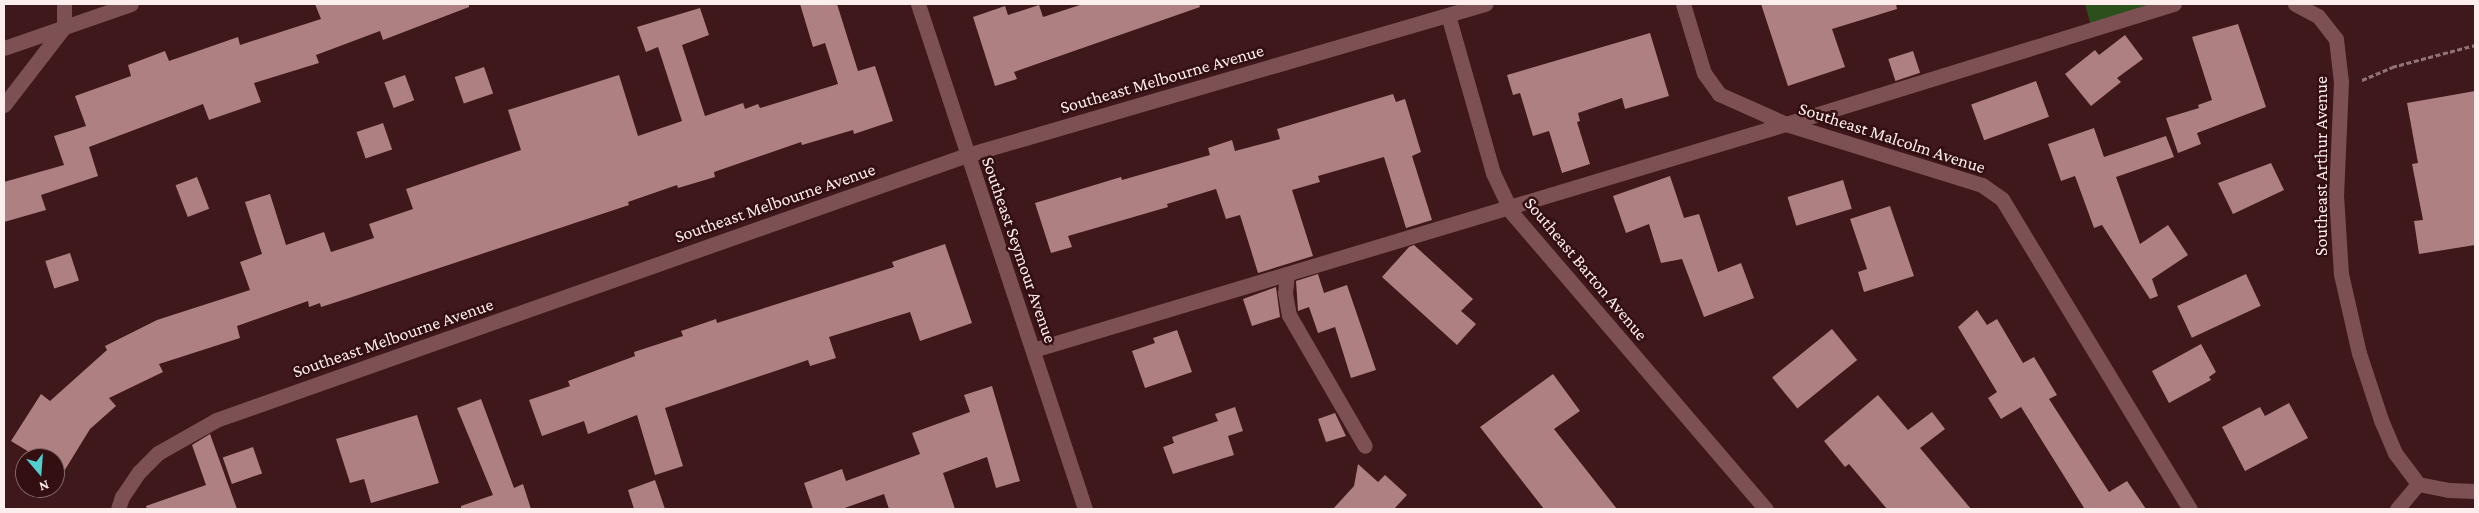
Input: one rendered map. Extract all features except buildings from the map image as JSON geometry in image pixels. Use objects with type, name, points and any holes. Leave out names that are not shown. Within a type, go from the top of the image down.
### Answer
[{"type":"street","points":[[4,105],[64,27],[64,4]]},
{"type":"street","points":[[4,48],[131,4]]},
{"type":"street","name":"Southeast Seymour Avenue","points":[[918,4],[1085,509]]},
{"type":"street","name":"Southeast Melbourne Avenue","points":[[118,509],[139,472],[158,453],[216,420],[967,155],[1485,4]]},
{"type":"street","name":"Southeast Malcolm Avenue","points":[[1683,4],[1704,73],[1720,94],[1786,124],[1982,185],[2002,199],[2190,509]]},
{"type":"street","points":[[1033,350],[1510,208],[2174,4]]},
{"type":"street","name":"Southeast Arthur Avenue","points":[[2295,4],[2318,16],[2336,39],[2341,82],[2336,195],[2341,274],[2359,353],[2381,420],[2395,453],[2418,484]]},
{"type":"street","name":"Southeast Barton Avenue","points":[[1448,15],[1493,172],[1510,208],[1766,509]]},
{"type":"street","points":[[1287,274],[1285,293],[1290,315],[1365,446]]},
{"type":"street","points":[[2397,509],[2418,484],[2449,490],[2475,491]]},
{"type":"path","points":[[2359,81],[2392,67],[2475,45]]},
{"type":"green space","points":[[2085,4],[2160,4],[2091,26]]}]
